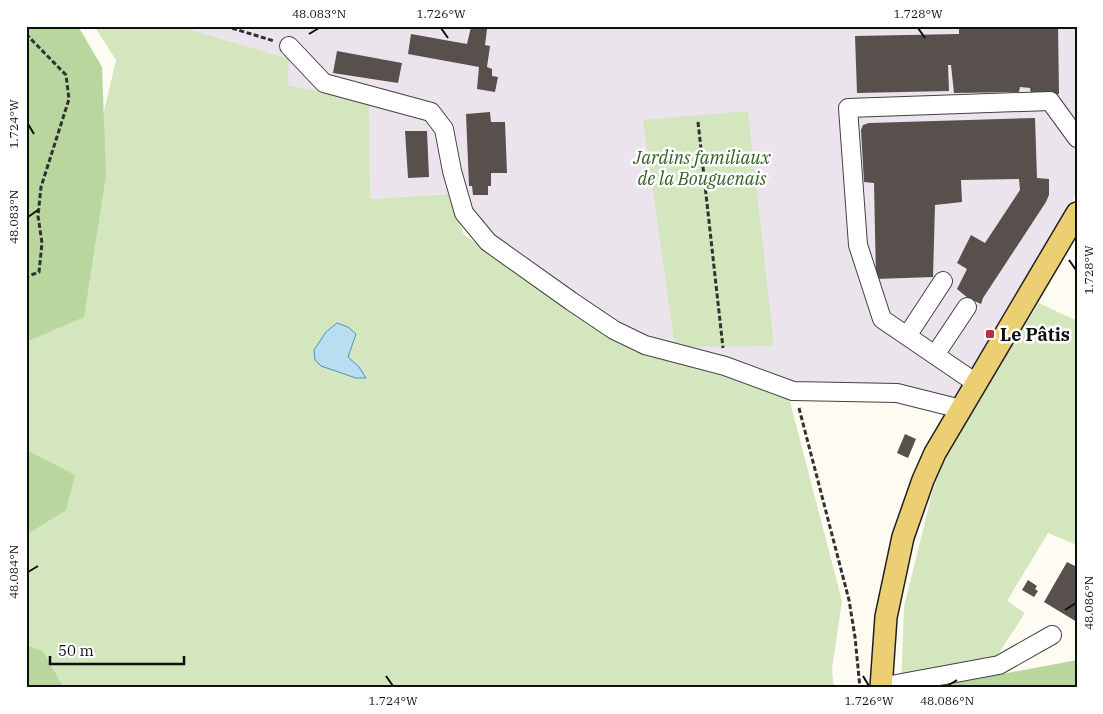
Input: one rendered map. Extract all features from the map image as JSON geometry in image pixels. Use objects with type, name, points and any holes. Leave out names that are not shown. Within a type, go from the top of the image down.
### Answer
[{"type":"main road","points":[[880,688],[886,617],[903,537],[923,480],[936,453],[976,383],[1076,217]]},
{"type":"street","points":[[288,46],[324,83],[431,112],[444,129],[452,171],[464,213],[488,242],[614,330],[645,345],[725,366],[793,391],[896,393],[961,409]]},
{"type":"street","points":[[976,383],[882,319],[858,245],[848,108],[1050,101],[1077,138]]},
{"type":"street","points":[[908,336],[943,281]]},
{"type":"street","points":[[935,355],[967,307]]},
{"type":"street","points":[[880,688],[999,665],[1052,635]]},
{"type":"path","points":[[226,26],[288,46]]},
{"type":"path","points":[[26,34],[66,75],[69,99],[41,187],[38,216],[42,243],[39,272],[26,277]]},
{"type":"path","points":[[698,122],[722,336]]},
{"type":"path","points":[[797,400],[849,600],[860,688]]},
{"type":"shaded area","points":[[177,26],[1077,26],[1077,193],[953,403],[795,382],[653,343],[616,325],[500,247],[459,193],[370,199],[368,103],[287,85]]},
{"type":"green space","points":[[26,26],[78,26],[102,67],[106,175],[84,317],[26,342]]},
{"type":"green space","points":[[94,26],[177,26],[289,59],[288,85],[369,103],[370,199],[448,194],[464,235],[639,353],[788,394],[842,601],[832,669],[834,688],[64,688],[43,651],[26,645],[26,319],[88,179],[116,60]]},
{"type":"green space","name":"Jardins familiaux de la Bouguenais","points":[[748,111],[774,346],[675,347],[643,120]]},
{"type":"green space","points":[[1039,303],[1077,321],[1077,545],[1048,533],[1007,601],[1025,613],[983,677],[927,688],[901,688],[904,607],[932,493],[949,446]]},
{"type":"green space","points":[[26,450],[75,475],[66,510],[26,535]]},
{"type":"green space","points":[[26,645],[43,651],[64,688],[26,688]]},
{"type":"green space","points":[[1077,660],[1077,688],[927,688]]},
{"type":"water","points":[[337,323],[348,327],[356,334],[348,357],[359,367],[366,378],[356,378],[321,366],[315,360],[314,350],[326,332]]},
{"type":"building","points":[[959,26],[1058,26],[1059,94],[1031,94],[1030,88],[1020,87],[1019,92],[954,93],[951,65],[948,65],[949,91],[857,93],[855,36],[959,34]]},
{"type":"building","points":[[471,27],[487,29],[485,45],[490,46],[487,67],[492,69],[492,76],[498,77],[495,92],[477,89],[479,67],[408,54],[411,34],[467,44]]},
{"type":"building","points":[[337,51],[402,63],[398,83],[333,73]]},
{"type":"building","points":[[490,112],[491,122],[505,122],[507,173],[491,173],[491,186],[488,186],[488,195],[473,195],[472,186],[469,186],[466,114]]},
{"type":"building","points":[[1035,118],[1037,178],[1049,179],[1049,195],[981,304],[968,298],[957,289],[967,269],[957,263],[971,235],[985,243],[1020,190],[1019,179],[961,180],[962,202],[935,205],[933,277],[876,279],[874,183],[864,182],[861,130],[863,125],[869,123]]},
{"type":"building","points":[[405,131],[427,131],[429,177],[408,178]]},
{"type":"building","points":[[905,434],[916,439],[908,458],[897,453]]},
{"type":"building","points":[[1067,562],[1077,567],[1077,622],[1044,602]]},
{"type":"building","points":[[1028,580],[1037,586],[1035,589],[1038,591],[1034,597],[1022,590]]},
{"type":"place","name":"Le Pâtis","points":[[990,334]]}]
